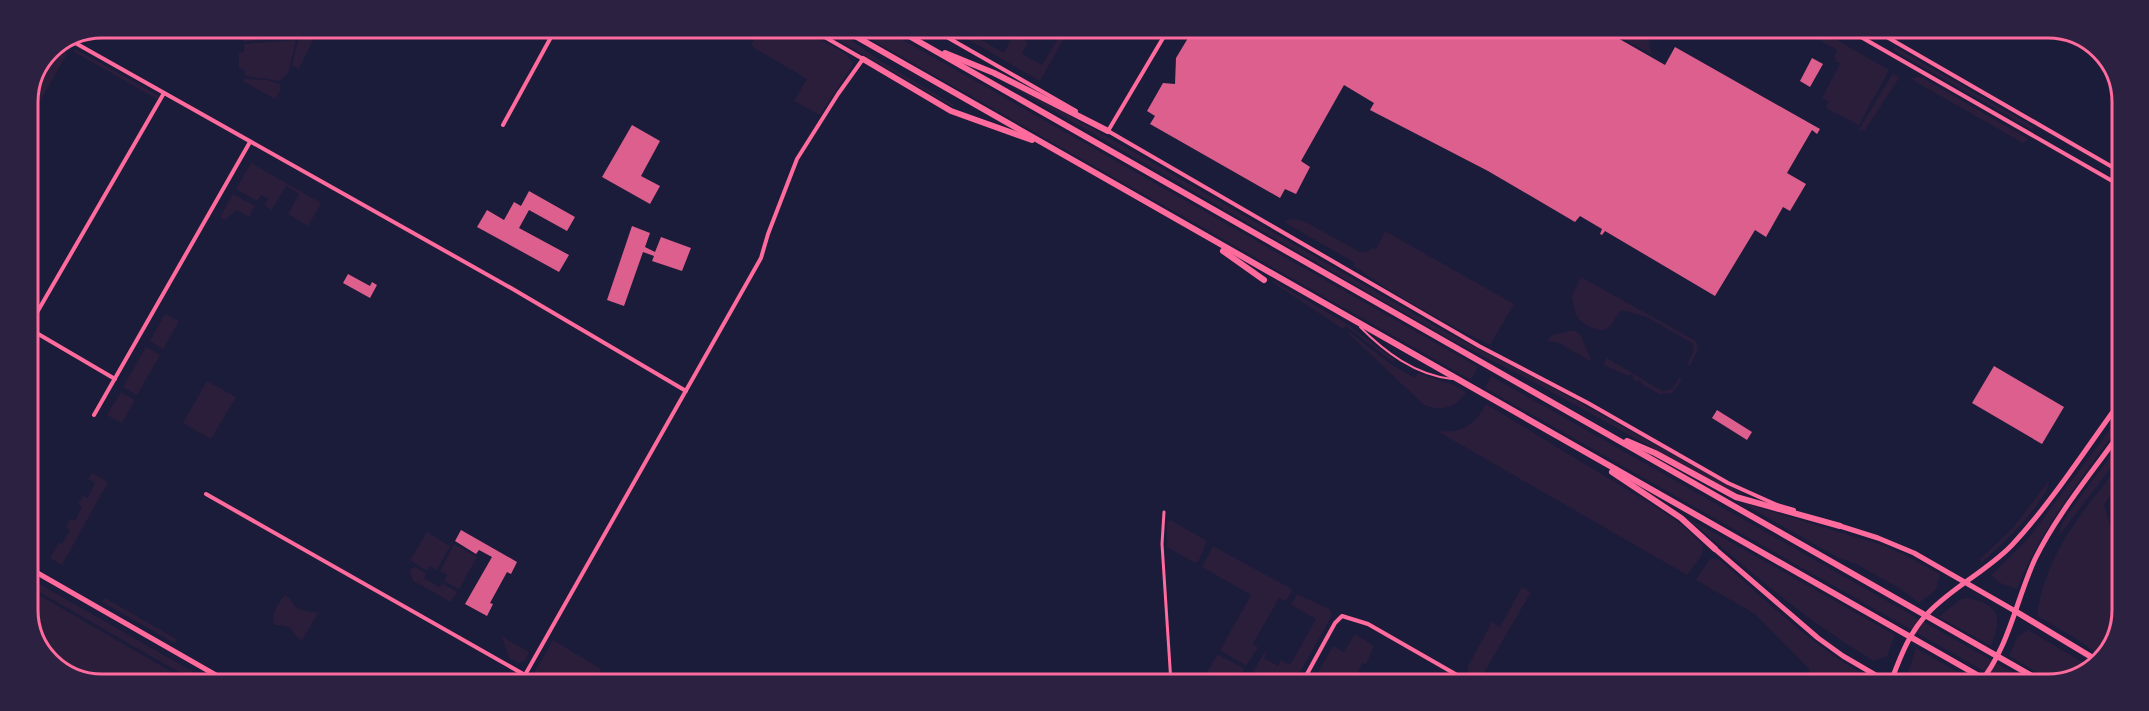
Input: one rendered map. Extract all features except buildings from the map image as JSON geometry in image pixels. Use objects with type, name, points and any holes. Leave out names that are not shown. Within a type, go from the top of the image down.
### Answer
[{"type":"main road","points":[[859,38],[1975,674]]},
{"type":"main road","points":[[912,38],[2028,674]]},
{"type":"main road","points":[[928,47],[973,63],[1108,132]]},
{"type":"main road","points":[[863,59],[951,111],[1046,145]]},
{"type":"main road","points":[[1198,233],[1264,280]]},
{"type":"main road","points":[[1595,427],[1654,453],[1736,497],[1839,526]]},
{"type":"main road","points":[[1576,448],[1681,518],[1715,549]]},
{"type":"main road","points":[[2015,611],[2091,657]]},
{"type":"street","points":[[503,125],[551,38]]},
{"type":"street","points":[[526,674],[761,258],[797,159],[863,59],[826,38]]},
{"type":"street","points":[[948,38],[1479,346],[1588,403],[1738,488],[1777,505],[1897,545],[2015,611]]},
{"type":"street","points":[[1108,132],[1163,38]]},
{"type":"street","points":[[1863,38],[2111,180]]},
{"type":"street","points":[[1889,38],[2111,166]]},
{"type":"street","points":[[75,43],[511,288],[686,391]]},
{"type":"street","points":[[38,311],[164,93]]},
{"type":"street","points":[[94,416],[250,142]]},
{"type":"street","points":[[38,334],[115,379]]},
{"type":"street","points":[[1894,674],[1902,652],[1918,624],[1938,603],[1995,561],[2032,522],[2112,413]]},
{"type":"street","points":[[1986,674],[1997,658],[2042,546],[2112,445]]},
{"type":"street","points":[[206,494],[523,674]]},
{"type":"street","points":[[1164,512],[1162,544],[1170,674]]},
{"type":"street","points":[[1715,549],[1818,638],[1873,674]]},
{"type":"street","points":[[38,573],[214,674]]},
{"type":"street","points":[[1307,674],[1335,623],[1342,616],[1368,624],[1455,674]]},
{"type":"lane","points":[[1353,320],[1388,352],[1416,369],[1442,378],[1458,380]]},
{"type":"shaded area","points":[[256,38],[258,40],[244,42],[241,39]]},
{"type":"shaded area","points":[[301,38],[313,40],[299,69],[292,65],[297,44]]},
{"type":"shaded area","points":[[755,38],[818,38],[846,54],[852,66],[820,115],[794,101],[807,79],[751,46]]},
{"type":"shaded area","points":[[835,38],[851,40],[876,58],[954,105],[953,107]]},
{"type":"shaded area","points":[[869,38],[900,38],[1478,367],[1471,380]]},
{"type":"shaded area","points":[[965,38],[978,38],[1004,53],[1012,38],[1021,38],[1028,42],[1022,54],[1042,65],[1058,38],[1064,38],[1040,81]]},
{"type":"shaded area","points":[[1622,38],[1650,38],[1652,55]]},
{"type":"shaded area","points":[[1816,38],[1834,38],[1889,70],[1859,125],[1826,108],[1829,102],[1822,98],[1840,64],[1835,61],[1834,57],[1837,50]]},
{"type":"shaded area","points":[[294,40],[296,42],[288,73],[280,81],[245,76],[245,70],[239,68],[239,53],[244,52],[244,44]]},
{"type":"shaded area","points":[[1895,47],[2034,127],[2033,130],[1893,50]]},
{"type":"shaded area","points":[[76,49],[159,96],[157,99],[74,52]]},
{"type":"shaded area","points":[[63,50],[67,54],[38,105],[40,84],[57,55]]},
{"type":"shaded area","points":[[1893,73],[1899,78],[1865,130],[1858,131]]},
{"type":"shaded area","points":[[993,76],[1065,113],[1446,332],[1541,381],[1747,496],[1727,489],[1537,384],[1444,336]]},
{"type":"shaded area","points":[[1918,77],[2028,139],[2023,143],[1911,79]]},
{"type":"shaded area","points":[[244,79],[267,80],[280,84],[280,91],[275,99],[244,82]]},
{"type":"shaded area","points":[[251,163],[321,203],[308,226],[288,214],[299,194],[286,186],[272,210],[264,205],[268,199],[261,195],[257,201],[236,189]]},
{"type":"shaded area","points":[[233,194],[255,206],[249,217],[236,210],[225,220],[220,217]]},
{"type":"shaded area","points":[[1286,220],[1304,221],[1360,252],[1376,249],[1385,231],[1514,304],[1490,345],[1404,299],[1354,266],[1355,263],[1286,223]]},
{"type":"shaded area","points":[[1581,277],[1696,341],[1698,350],[1690,365],[1687,365],[1694,350],[1692,343],[1647,317],[1622,310],[1611,325],[1603,330],[1592,328],[1581,321],[1576,315],[1572,296]]},
{"type":"shaded area","points":[[1273,281],[1344,322],[1395,360],[1393,362],[1346,326],[1343,329]]},
{"type":"shaded area","points":[[165,314],[179,321],[163,349],[150,341]]},
{"type":"shaded area","points":[[1576,331],[1581,336],[1592,362],[1559,343],[1547,341],[1552,335]]},
{"type":"shaded area","points":[[1349,332],[1392,365],[1415,378],[1418,373],[1454,385],[1466,392],[1457,402],[1447,407],[1435,408],[1423,404]]},
{"type":"shaded area","points":[[146,347],[160,355],[137,395],[123,387]]},
{"type":"shaded area","points":[[1607,358],[1662,391],[1672,389],[1679,378],[1682,379],[1672,393],[1659,394],[1639,380],[1637,382],[1630,374],[1628,376],[1603,365]]},
{"type":"shaded area","points":[[1491,376],[2015,674],[1989,674],[1485,388]]},
{"type":"shaded area","points":[[207,381],[236,397],[211,439],[183,423]]},
{"type":"shaded area","points":[[121,392],[135,400],[122,423],[107,415]]},
{"type":"shaded area","points":[[1486,404],[1682,525],[1701,543],[1703,548],[1702,555],[1687,575],[1437,431],[1454,431],[1467,426],[1477,418]]},
{"type":"shaded area","points":[[2112,427],[2112,436],[2050,524],[2017,589],[2000,583],[1991,575],[2027,540]]},
{"type":"shaded area","points":[[2112,454],[2112,467],[2058,537],[2068,514]]},
{"type":"shaded area","points":[[92,473],[108,482],[62,565],[50,558],[59,542],[62,544],[70,530],[66,528],[70,519],[75,521],[82,507],[78,504],[83,496],[88,498],[95,483],[88,479]]},
{"type":"shaded area","points":[[2112,475],[2112,493],[2104,504],[2112,532],[2112,610],[2105,638],[2095,653],[2077,639],[2037,616],[2048,572],[2079,517]]},
{"type":"shaded area","points":[[2049,481],[2041,500],[2032,512],[1981,563],[1980,559],[2012,529]]},
{"type":"shaded area","points":[[1740,502],[1882,545],[1903,554],[1940,574],[1936,590],[1919,603],[1899,588],[1856,564],[1837,557]]},
{"type":"shaded area","points":[[1686,517],[1895,635],[1887,656],[1874,661],[1824,629]]},
{"type":"shaded area","points":[[1170,520],[1207,541],[1198,562],[1195,563],[1167,547],[1167,523]]},
{"type":"shaded area","points":[[427,532],[450,546],[437,570],[430,566],[427,571],[410,560]]},
{"type":"shaded area","points":[[454,544],[477,557],[459,589],[444,581],[447,575],[440,571]]},
{"type":"shaded area","points":[[1213,546],[1292,591],[1286,601],[1279,598],[1253,644],[1258,647],[1246,666],[1220,650],[1251,595],[1202,567]]},
{"type":"shaded area","points":[[1710,559],[1718,559],[1809,637],[1863,674],[1811,674],[1809,669],[1755,614],[1696,580]]},
{"type":"shaded area","points":[[415,567],[426,573],[424,578],[440,587],[442,583],[457,592],[451,602],[413,581],[410,572]]},
{"type":"shaded area","points":[[38,583],[197,674],[182,674],[38,591]]},
{"type":"shaded area","points":[[1522,587],[1531,592],[1484,673],[1469,674],[1468,666],[1492,622],[1500,627]]},
{"type":"shaded area","points":[[38,594],[175,674],[101,674],[77,669],[66,663],[51,649],[42,634],[38,614]]},
{"type":"shaded area","points":[[1297,594],[1329,609],[1332,614],[1299,674],[1252,674],[1265,651],[1264,658],[1278,666],[1281,660],[1290,665],[1316,619],[1291,605]]},
{"type":"shaded area","points":[[285,595],[299,609],[318,613],[302,640],[290,628],[275,625],[274,613]]},
{"type":"shaded area","points":[[105,598],[178,640],[174,643],[102,602]]},
{"type":"shaded area","points":[[1968,598],[1987,605],[1996,614],[1997,628],[1991,646],[1939,617],[1961,599]]},
{"type":"shaded area","points":[[2028,630],[2083,662],[2068,670],[2040,674],[2009,656],[2017,637]]},
{"type":"shaded area","points":[[1355,634],[1374,646],[1366,664],[1362,663],[1358,674],[1317,674],[1333,646],[1344,652]]},
{"type":"shaded area","points":[[501,636],[529,652],[525,661],[519,663],[510,659]]},
{"type":"shaded area","points":[[553,640],[601,669],[598,674],[534,674]]},
{"type":"shaded area","points":[[1916,648],[1961,674],[1909,674]]},
{"type":"shaded area","points":[[1217,655],[1244,668],[1242,674],[1206,674]]}]
